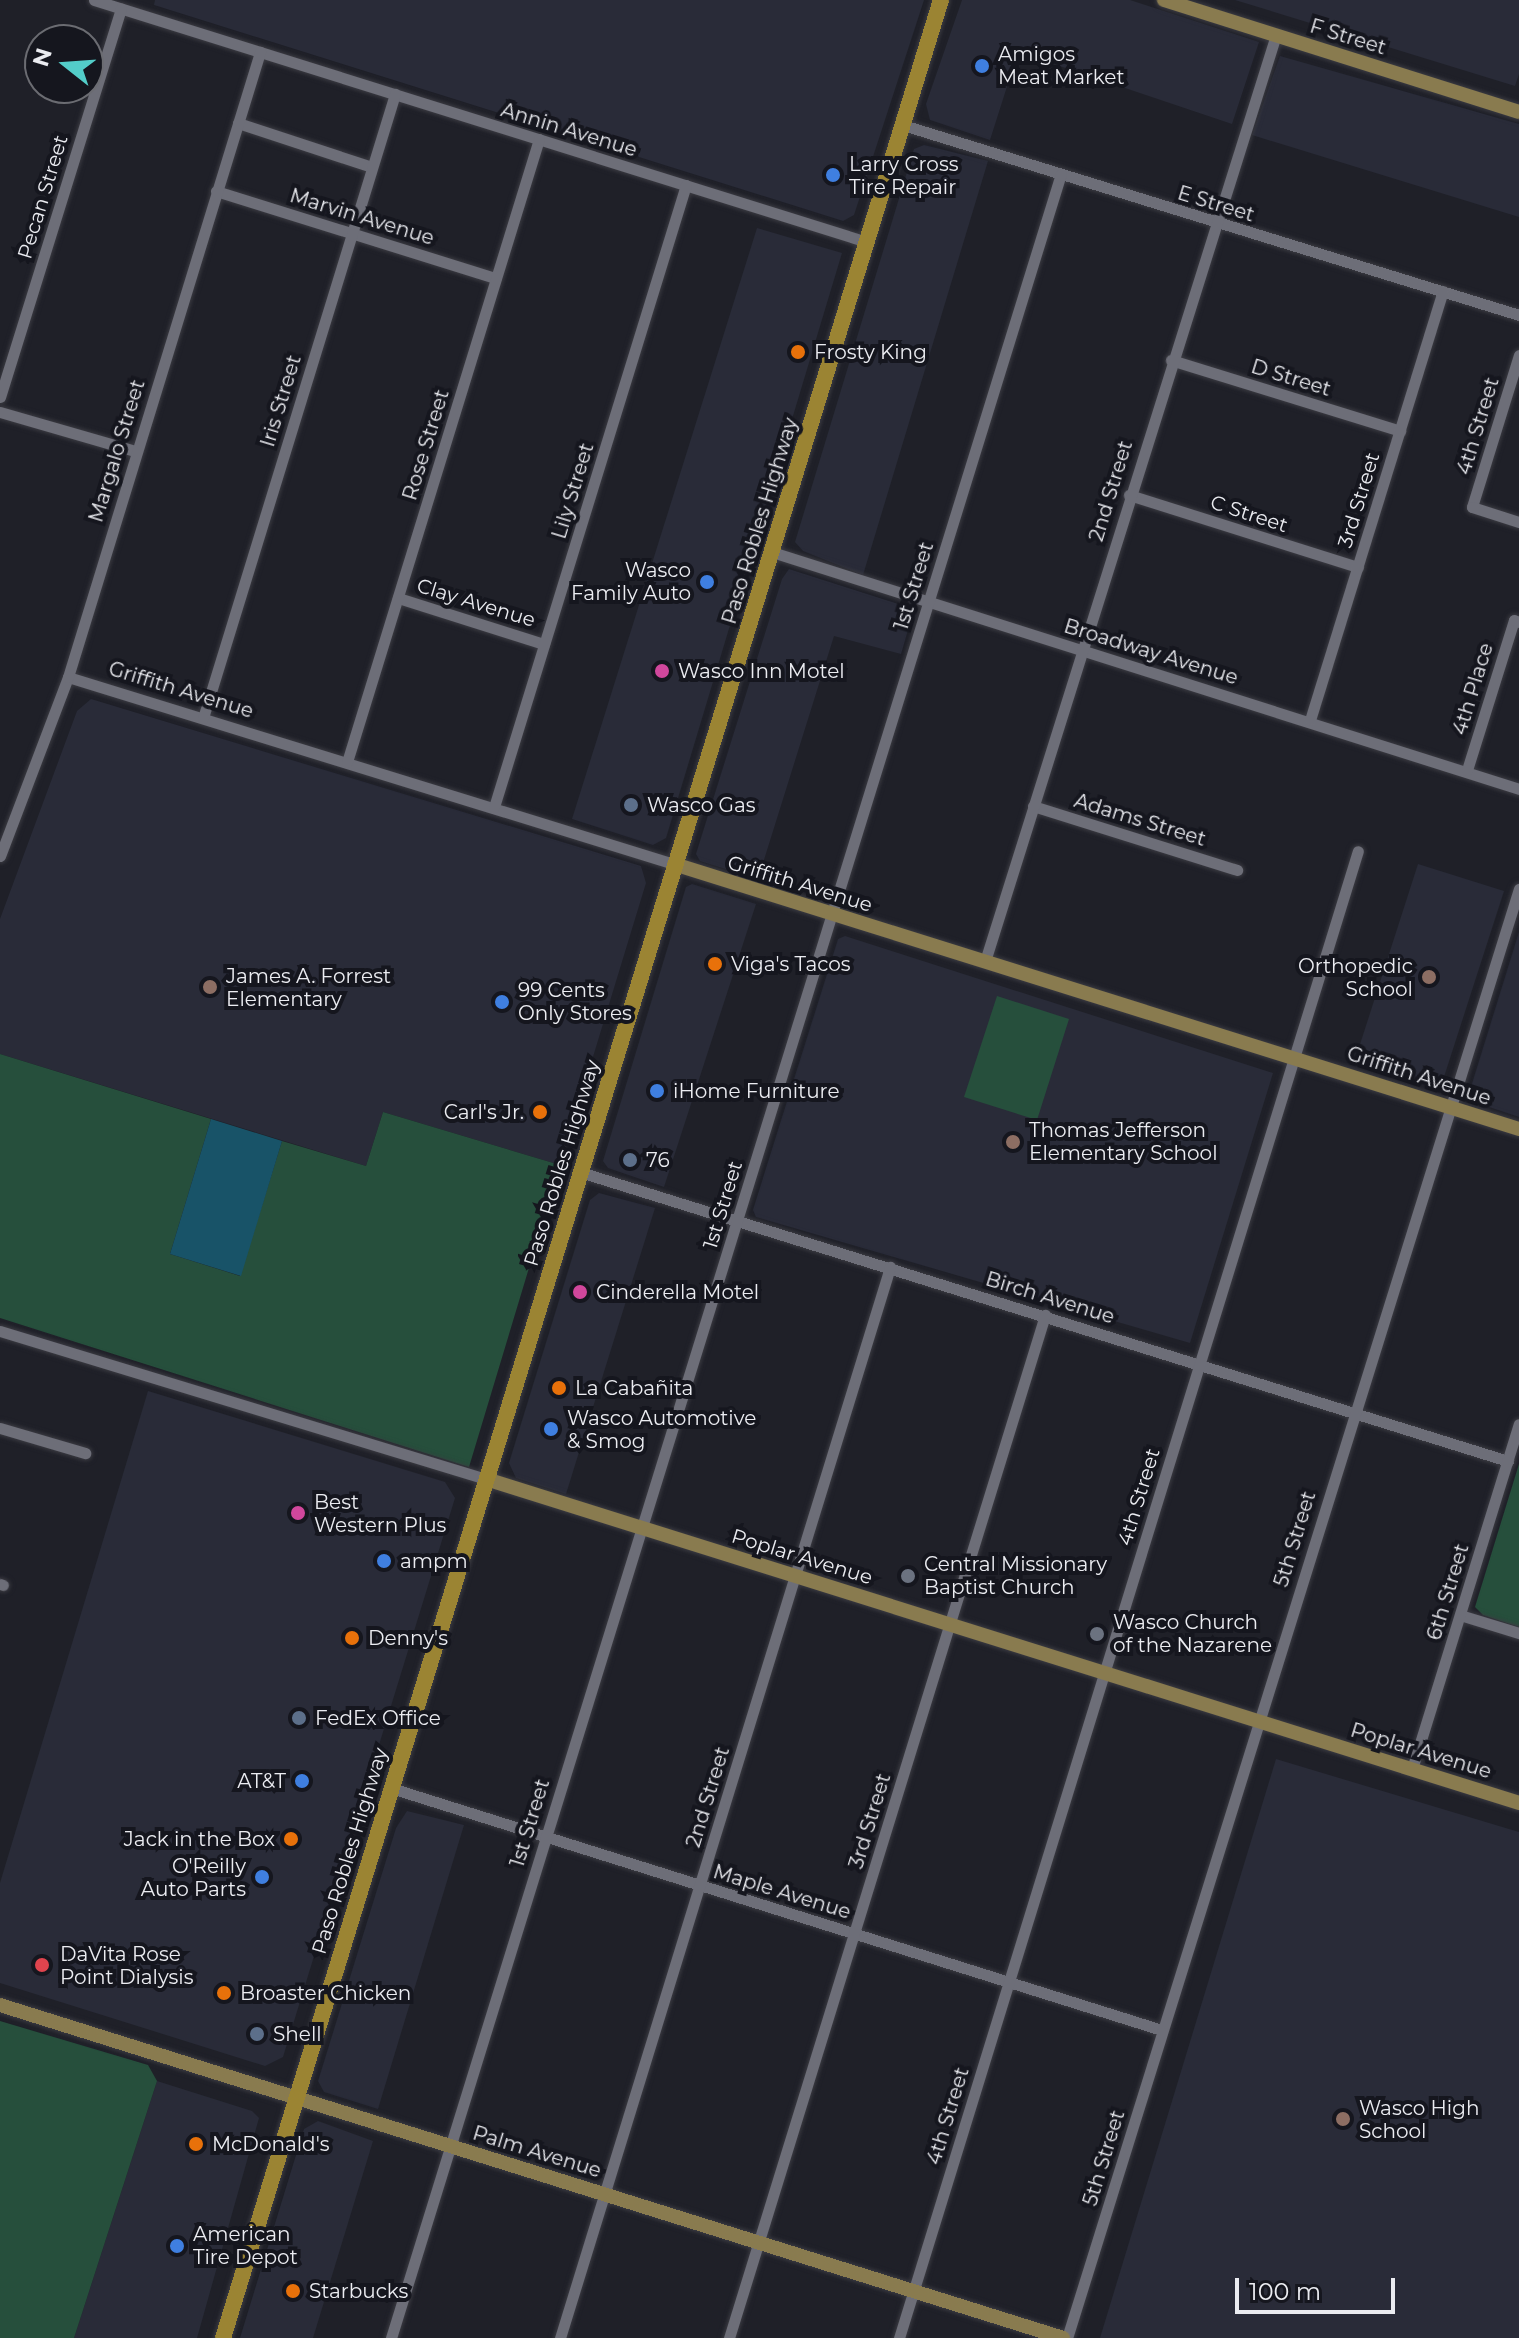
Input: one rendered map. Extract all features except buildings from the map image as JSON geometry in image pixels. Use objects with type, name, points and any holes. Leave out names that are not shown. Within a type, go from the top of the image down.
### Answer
[{"type":"highway","name":"Paso Robles Highway","points":[[223,2338],[941,0]]},
{"type":"main road","name":"F Street","points":[[1164,0],[1519,112]]},
{"type":"main road","name":"Griffith Avenue","points":[[674,864],[832,916],[986,958],[1295,1055],[1449,1110],[1519,1129]]},
{"type":"main road","name":"Poplar Avenue","points":[[486,1479],[1519,1803]]},
{"type":"main road","name":"Palm Avenue","points":[[0,2005],[1065,2338]]},
{"type":"street","name":"Annin Avenue","points":[[94,0],[867,242]]},
{"type":"street","name":"Pecan Street","points":[[0,397],[121,8]]},
{"type":"street","name":"2nd Street","points":[[986,958],[1171,360],[1276,35]]},
{"type":"street","name":"Margalo Street","points":[[0,856],[68,677],[260,52]]},
{"type":"street","name":"Iris Street","points":[[203,718],[395,94]]},
{"type":"street","points":[[238,123],[372,167]]},
{"type":"street","name":"E Street","points":[[903,125],[1519,315]]},
{"type":"street","name":"Rose Street","points":[[347,762],[539,139]]},
{"type":"street","name":"1st Street","points":[[391,2338],[1061,174]]},
{"type":"street","name":"Lily Street","points":[[494,807],[686,185]]},
{"type":"street","name":"Marvin Avenue","points":[[216,191],[496,278]]},
{"type":"street","name":"3rd Street","points":[[1310,720],[1443,291]]},
{"type":"street","name":"4th Street","points":[[1519,355],[1472,507],[1519,522]]},
{"type":"street","name":"D Street","points":[[1171,360],[1400,431]]},
{"type":"street","points":[[0,412],[135,451]]},
{"type":"street","name":"C Street","points":[[1129,495],[1358,567]]},
{"type":"street","name":"Broadway Avenue","points":[[772,552],[1310,720],[1519,789]]},
{"type":"street","name":"Clay Avenue","points":[[398,598],[544,644]]},
{"type":"street","name":"4th Place","points":[[1467,770],[1516,621]]},
{"type":"street","name":"Griffith Avenue","points":[[68,677],[674,864]]},
{"type":"street","name":"Adams Street","points":[[1033,806],[1237,870]]},
{"type":"street","name":"4th Street","points":[[899,2338],[1358,851]]},
{"type":"street","name":"5th Street","points":[[1065,2338],[1519,889]]},
{"type":"street","name":"Birch Avenue","points":[[580,1172],[1508,1461]]},
{"type":"street","name":"2nd Street","points":[[560,2338],[890,1267]]},
{"type":"street","name":"3rd Street","points":[[729,2338],[1045,1315]]},
{"type":"street","points":[[0,1331],[486,1479]]},
{"type":"street","name":"6th Street","points":[[1412,1769],[1519,1424]]},
{"type":"street","points":[[0,1428],[85,1453]]},
{"type":"street","points":[[1460,1615],[1519,1633]]},
{"type":"street","name":"Maple Avenue","points":[[391,1788],[1162,2030]]},
{"type":"shaded area","points":[[155,0],[924,0],[854,215],[843,221],[154,5]]},
{"type":"shaded area","points":[[962,0],[1130,0],[1259,42],[1232,124],[1018,52],[990,140],[930,120],[926,104]]},
{"type":"shaded area","points":[[1235,0],[1519,0],[1519,74],[1515,86]]},
{"type":"shaded area","points":[[1280,56],[1519,124],[1519,217],[1252,135]]},
{"type":"shaded area","points":[[924,145],[988,161],[863,575],[803,551],[795,542],[914,149]]},
{"type":"shaded area","points":[[757,228],[842,253],[666,838],[653,845],[572,819]]},
{"type":"shaded area","points":[[789,569],[914,609],[901,654],[834,636],[758,879],[700,861],[696,854],[782,579]]},
{"type":"shaded area","name":"James A. Forrest Elementary","points":[[91,699],[641,866],[646,883],[560,1165],[383,1112],[366,1166],[0,1054],[0,919],[77,711]]},
{"type":"shaded area","name":"Orthopedic School","points":[[1418,864],[1504,891],[1443,1080],[1434,1087],[1354,1063]]},
{"type":"shaded area","points":[[692,884],[756,904],[664,1187],[608,1168],[603,1161],[686,887]]},
{"type":"shaded area","points":[[1519,932],[1519,1117],[1480,1104],[1470,1090]]},
{"type":"shaded area","name":"Thomas Jefferson Elementary School","points":[[845,936],[1273,1073],[1190,1343],[756,1217],[753,1210],[838,939]]},
{"type":"shaded area","points":[[599,1193],[655,1208],[566,1494],[516,1478],[509,1463],[590,1200]]},
{"type":"shaded area","points":[[148,1391],[445,1482],[455,1498],[283,2057],[265,2066],[0,1983],[0,1883]]},
{"type":"shaded area","name":"Wasco High School","points":[[1276,1759],[1519,1832],[1519,2338],[1100,2338]]},
{"type":"shaded area","points":[[407,1811],[464,1825],[378,2109],[324,2092],[318,2081],[396,1828]]},
{"type":"shaded area","points":[[157,2081],[252,2111],[259,2118],[197,2338],[74,2338]]},
{"type":"shaded area","points":[[318,2121],[373,2141],[313,2338],[240,2338],[304,2129]]},
{"type":"green space","points":[[997,996],[1069,1019],[1037,1120],[964,1097]]},
{"type":"green space","points":[[0,1054],[211,1119],[170,1254],[240,1276],[282,1141],[366,1166],[383,1112],[560,1165],[469,1467],[0,1318]]},
{"type":"green space","points":[[1519,1464],[1519,1627],[1483,1615],[1475,1607]]},
{"type":"green space","points":[[0,2021],[148,2065],[157,2081],[74,2338],[0,2338]]},
{"type":"water","points":[[211,1119],[282,1141],[241,1276],[170,1254]]},
{"type":"place","name":"Amigos Meat Market","points":[[982,66]]},
{"type":"place","name":"Larry Cross Tire Repair","points":[[833,175]]},
{"type":"place","name":"Frosty King","points":[[798,352]]},
{"type":"place","name":"Wasco Family Auto","points":[[707,582]]},
{"type":"place","name":"Wasco Inn Motel","points":[[662,671]]},
{"type":"place","name":"Wasco Gas","points":[[631,805]]},
{"type":"place","name":"Viga's Tacos","points":[[715,964]]},
{"type":"place","name":"Orthopedic School","points":[[1429,977]]},
{"type":"place","name":"James A. Forrest Elementary","points":[[210,987]]},
{"type":"place","name":"99 Cents Only Stores","points":[[502,1002]]},
{"type":"place","name":"iHome Furniture","points":[[657,1091]]},
{"type":"place","name":"Carl's Jr.","points":[[540,1112]]},
{"type":"place","name":"Thomas Jefferson Elementary School","points":[[1013,1142]]},
{"type":"place","name":"76","points":[[630,1160]]},
{"type":"place","name":"Cinderella Motel","points":[[580,1292]]},
{"type":"place","name":"La Cabañita","points":[[559,1388]]},
{"type":"place","name":"Wasco Automotive & Smog","points":[[551,1429]]},
{"type":"place","name":"Best Western Plus","points":[[298,1513]]},
{"type":"place","name":"ampm","points":[[384,1561]]},
{"type":"place","name":"Central Missionary Baptist Church","points":[[908,1576]]},
{"type":"place","name":"Wasco Church of the Nazarene","points":[[1097,1634]]},
{"type":"place","name":"Denny's","points":[[352,1638]]},
{"type":"place","name":"FedEx Office","points":[[299,1718]]},
{"type":"place","name":"AT&T","points":[[302,1781]]},
{"type":"place","name":"Jack in the Box","points":[[291,1839]]},
{"type":"place","name":"O'Reilly Auto Parts","points":[[262,1877]]},
{"type":"place","name":"DaVita Rose Point Dialysis","points":[[42,1965]]},
{"type":"place","name":"Broaster Chicken","points":[[224,1993]]},
{"type":"place","name":"Shell","points":[[257,2034]]},
{"type":"place","name":"Wasco High School","points":[[1343,2119]]},
{"type":"place","name":"McDonald's","points":[[196,2144]]},
{"type":"place","name":"American Tire Depot","points":[[177,2246]]},
{"type":"place","name":"Starbucks","points":[[293,2291]]}]
